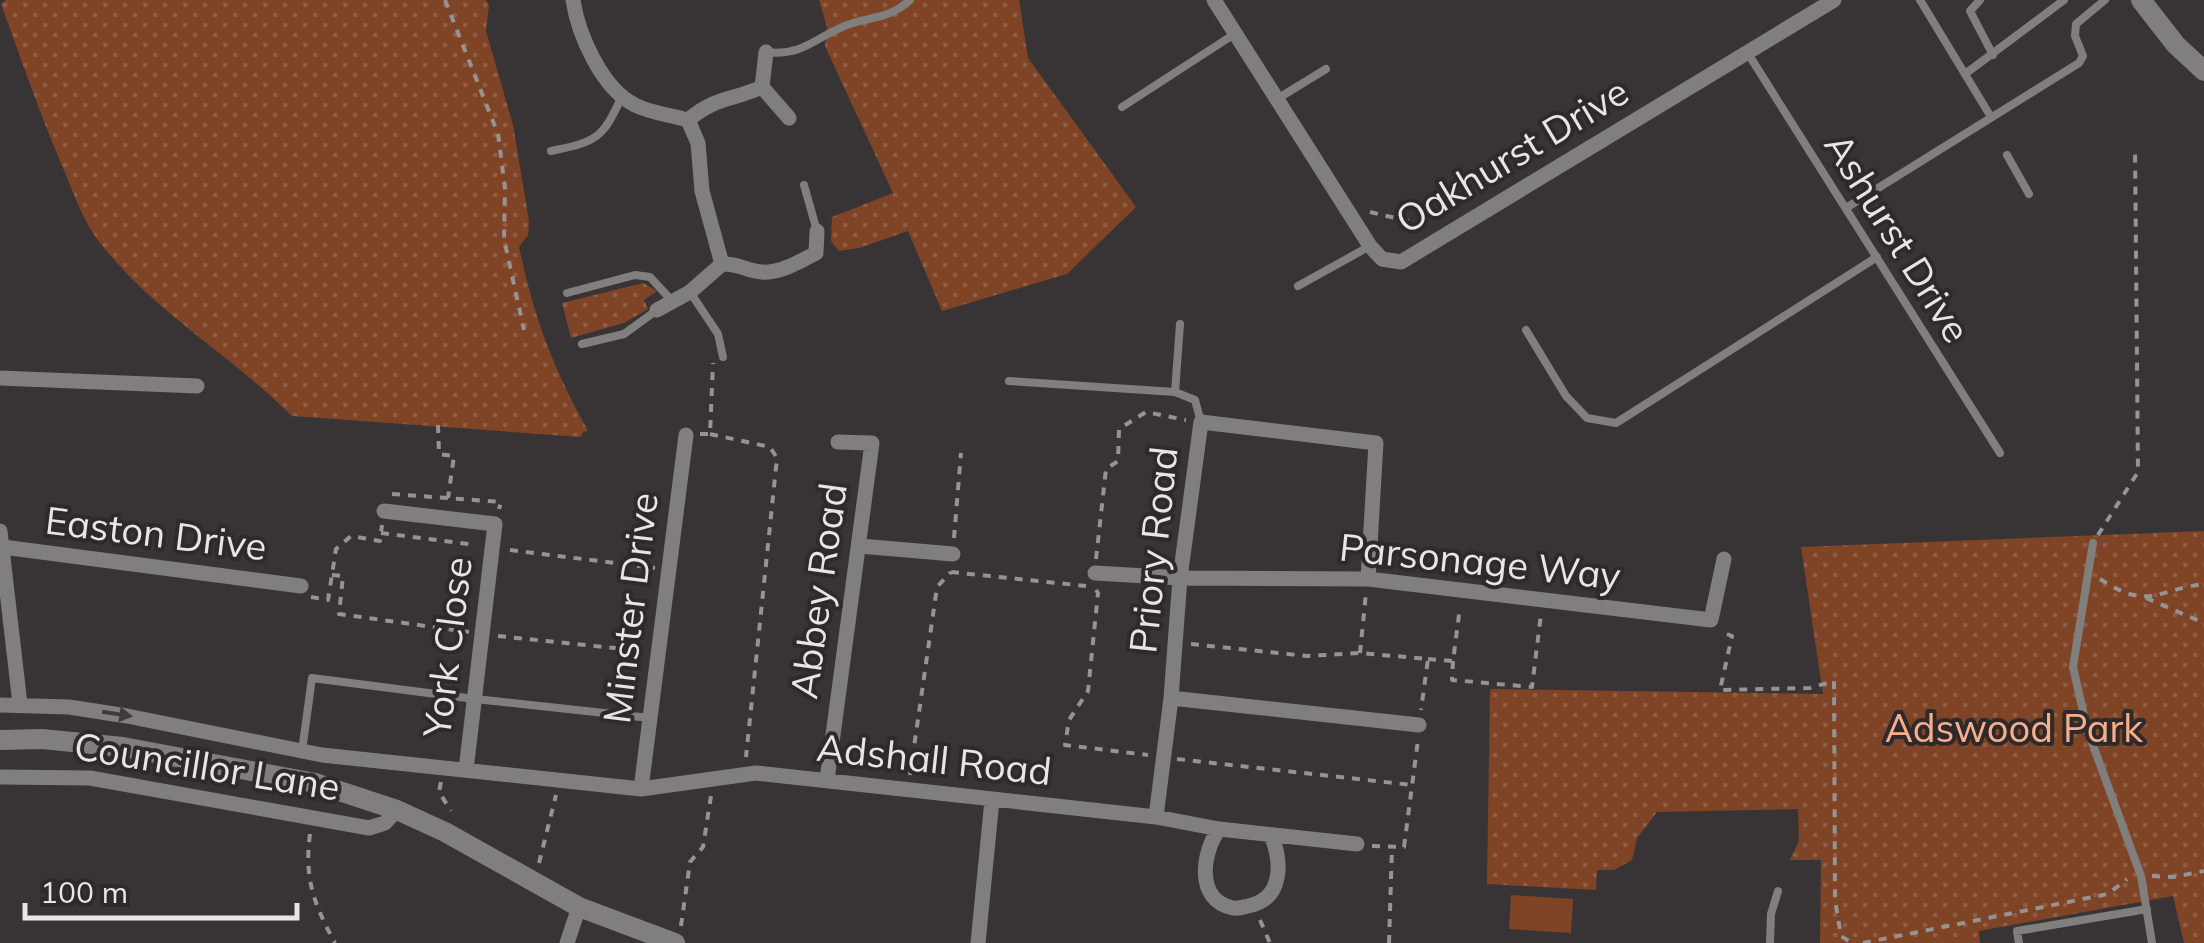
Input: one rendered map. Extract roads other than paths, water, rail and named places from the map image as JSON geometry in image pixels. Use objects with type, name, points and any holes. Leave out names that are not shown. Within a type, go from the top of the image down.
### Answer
[{"type":"street","points":[[573,0],[590,48],[615,90],[636,106],[688,120]]},
{"type":"street","name":"Oakhurst Drive","points":[[1214,0],[1370,246],[1382,259],[1401,262],[1834,0]]},
{"type":"street","points":[[2140,0],[2176,44],[2204,70]]},
{"type":"street","points":[[766,52],[762,88],[790,118]]},
{"type":"street","points":[[688,120],[718,99],[762,88]]},
{"type":"street","points":[[688,120],[698,143],[702,191],[722,264]]},
{"type":"street","points":[[657,310],[690,292],[722,264],[763,273],[798,263],[816,254],[818,231]]},
{"type":"street","points":[[0,378],[197,386]]},
{"type":"street","name":"Priory Road","points":[[1156,817],[1180,578],[1201,422],[1376,443],[1368,579]]},
{"type":"street","name":"Minster Drive","points":[[641,789],[686,435]]},
{"type":"street","name":"Abbey Road","points":[[827,780],[872,444],[838,442]]},
{"type":"street","name":"York Close","points":[[384,511],[496,524],[466,770]]},
{"type":"street","points":[[1,539],[20,704]]},
{"type":"street","name":"Easton Drive","points":[[1,539],[301,586]]},
{"type":"street","points":[[860,546],[953,554]]},
{"type":"street","name":"Parsonage Way","points":[[1094,580],[1368,579],[1711,620],[1724,560]]},
{"type":"street","points":[[1170,698],[1420,725]]},
{"type":"street","name":"Councillor Lane","points":[[0,705],[127,716],[322,755],[641,789]]},
{"type":"street","name":"Councillor Lane","points":[[0,740],[42,739],[123,747],[315,784],[397,810],[445,832],[579,907],[678,935]]},
{"type":"street","name":"Councillor Lane","points":[[315,784],[322,755]]},
{"type":"street","name":"Adshall Road","points":[[641,789],[756,773],[1156,817],[1219,830],[1358,844]]},
{"type":"street","name":"Councillor Lane","points":[[0,777],[90,778],[369,828],[385,823],[397,810]]},
{"type":"street","points":[[978,943],[992,800]]},
{"type":"street","points":[[1219,830],[1207,846],[1204,874],[1212,896],[1232,908],[1254,905],[1271,893],[1278,878],[1280,855],[1272,835]]},
{"type":"street","points":[[566,943],[579,907]]},
{"type":"lane","points":[[766,52],[781,54],[804,49],[852,24],[896,12],[910,0]]},
{"type":"lane","points":[[1920,0],[1991,117]]},
{"type":"lane","points":[[1980,0],[1970,11],[1993,55]]},
{"type":"lane","points":[[1965,74],[2064,0]]},
{"type":"lane","points":[[2084,0],[2092,9]]},
{"type":"lane","points":[[1846,208],[2078,63],[2083,56],[2075,36],[2076,24],[2105,0]]},
{"type":"lane","points":[[1122,106],[1236,34]]},
{"type":"lane","name":"Ashurst Drive","points":[[1747,52],[2000,453]]},
{"type":"lane","points":[[1277,99],[1326,70]]},
{"type":"lane","points":[[551,151],[583,145],[599,137],[622,96]]},
{"type":"lane","points":[[2007,155],[2029,194]]},
{"type":"lane","points":[[804,185],[818,231]]},
{"type":"lane","points":[[1298,286],[1370,246]]},
{"type":"lane","points":[[1526,330],[1566,396],[1587,418],[1616,423],[1877,257]]},
{"type":"lane","points":[[567,293],[635,276],[650,276],[673,302]]},
{"type":"lane","points":[[690,292],[718,334],[724,357]]},
{"type":"lane","points":[[582,344],[624,334],[657,310]]},
{"type":"lane","points":[[1174,392],[1180,324]]},
{"type":"lane","points":[[1009,381],[1174,392],[1195,400],[1201,422]]},
{"type":"lane","points":[[2093,543],[2072,667],[2087,729],[2141,876],[2152,943]]},
{"type":"lane","points":[[302,751],[312,678],[650,718]]},
{"type":"lane","points":[[1770,943],[1778,891]]},
{"type":"lane","points":[[2019,943],[2017,931],[2147,910]]},
{"type":"park label","name":"Adswood Park","points":[[2014,729]]}]
